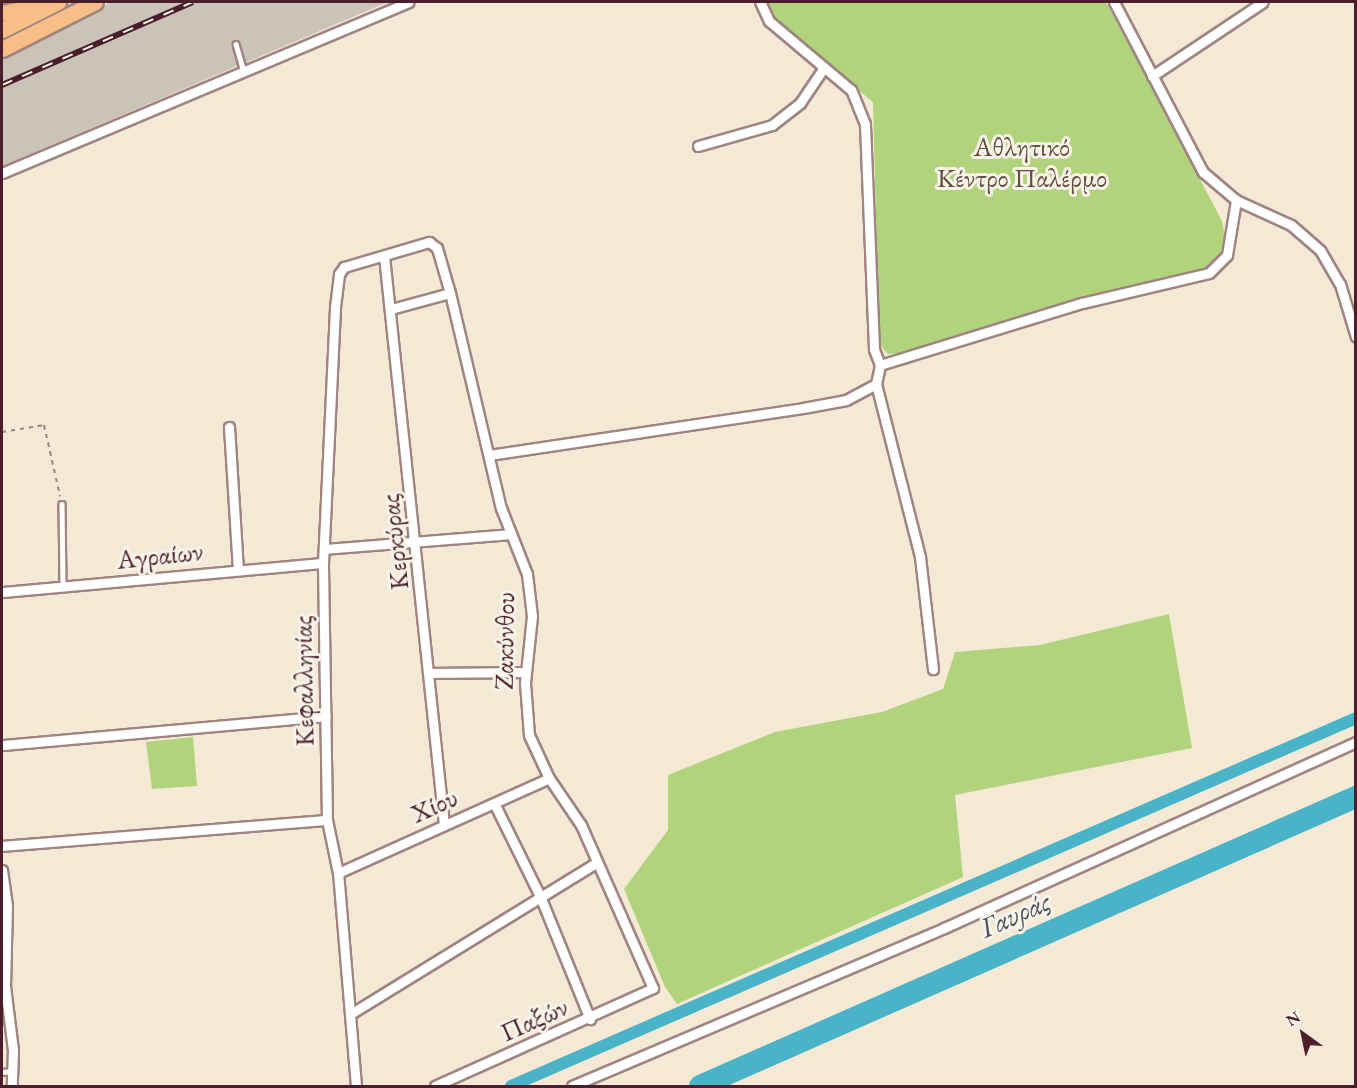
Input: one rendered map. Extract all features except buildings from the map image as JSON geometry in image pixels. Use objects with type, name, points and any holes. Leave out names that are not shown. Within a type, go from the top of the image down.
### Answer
[{"type":"main road","points":[[2,13],[50,2]]},
{"type":"main road","points":[[2,30],[58,2]]},
{"type":"main road","points":[[2,49],[95,2]]},
{"type":"street","points":[[2,172],[408,2]]},
{"type":"street","points":[[760,2],[769,21],[823,69],[851,90],[864,124],[873,342],[880,364],[876,384],[920,557],[933,669]]},
{"type":"street","points":[[1114,2],[1203,172],[1236,200],[1291,225],[1320,250],[1340,284],[1356,337]]},
{"type":"street","points":[[1152,76],[1263,2]]},
{"type":"street","points":[[698,146],[772,125],[800,103],[823,69]]},
{"type":"street","points":[[880,364],[1082,303],[1209,273],[1227,255],[1236,200]]},
{"type":"street","name":"Ζακύνθου","points":[[384,256],[429,242],[437,248],[510,534],[527,574],[531,600],[526,672],[529,735],[549,778],[576,817],[653,984],[651,990]]},
{"type":"street","name":"Κεφαλληνίας","points":[[356,1086],[352,1013],[338,873],[327,820],[323,563],[331,358],[339,274],[344,267],[384,256]]},
{"type":"street","name":"Κερκύρας","points":[[384,256],[418,543],[444,825]]},
{"type":"street","points":[[391,309],[450,293]]},
{"type":"street","points":[[489,455],[814,406],[849,399],[876,384]]},
{"type":"street","points":[[229,427],[238,569]]},
{"type":"street","points":[[324,549],[510,534]]},
{"type":"street","name":"Αγραίων","points":[[2,592],[323,563]]},
{"type":"street","points":[[430,673],[526,672]]},
{"type":"street","points":[[2,745],[326,716]]},
{"type":"street","points":[[572,1086],[944,928],[1356,742]]},
{"type":"street","name":"Χίου","points":[[338,873],[549,778]]},
{"type":"street","points":[[495,803],[540,896],[590,1019]]},
{"type":"street","points":[[2,846],[327,820]]},
{"type":"street","points":[[352,1013],[597,862]]},
{"type":"street","points":[[2,870],[6,894],[5,1020],[13,1071],[12,1086]]},
{"type":"street","name":"Παξών","points":[[435,1086],[651,990]]},
{"type":"lane","points":[[236,44],[244,72]]},
{"type":"lane","points":[[62,504],[63,588]]},
{"type":"lane","points":[[2,1072],[13,1071]]},
{"type":"path","points":[[2,432],[44,425],[62,504]]},
{"type":"shaded area","points":[[111,2],[388,2],[2,166],[2,58]]},
{"type":"green space","name":"Αθλητικό Κέντρο Παλέρμο","points":[[763,2],[1106,2],[1222,221],[1225,237],[1219,260],[1199,272],[1095,294],[905,353],[888,354],[879,344],[873,102],[777,24]]},
{"type":"green space","points":[[1169,614],[1192,748],[955,795],[963,877],[677,1004],[665,987],[624,889],[668,830],[668,775],[775,732],[882,712],[943,689],[955,652],[1040,645]]},
{"type":"green space","points":[[193,737],[197,786],[152,789],[146,742]]},
{"type":"waterway","points":[[511,1086],[1356,718]]},
{"type":"waterway","name":"Γαυράς","points":[[700,1086],[1356,797]]},
{"type":"railway","points":[[2,85],[193,2]]}]
